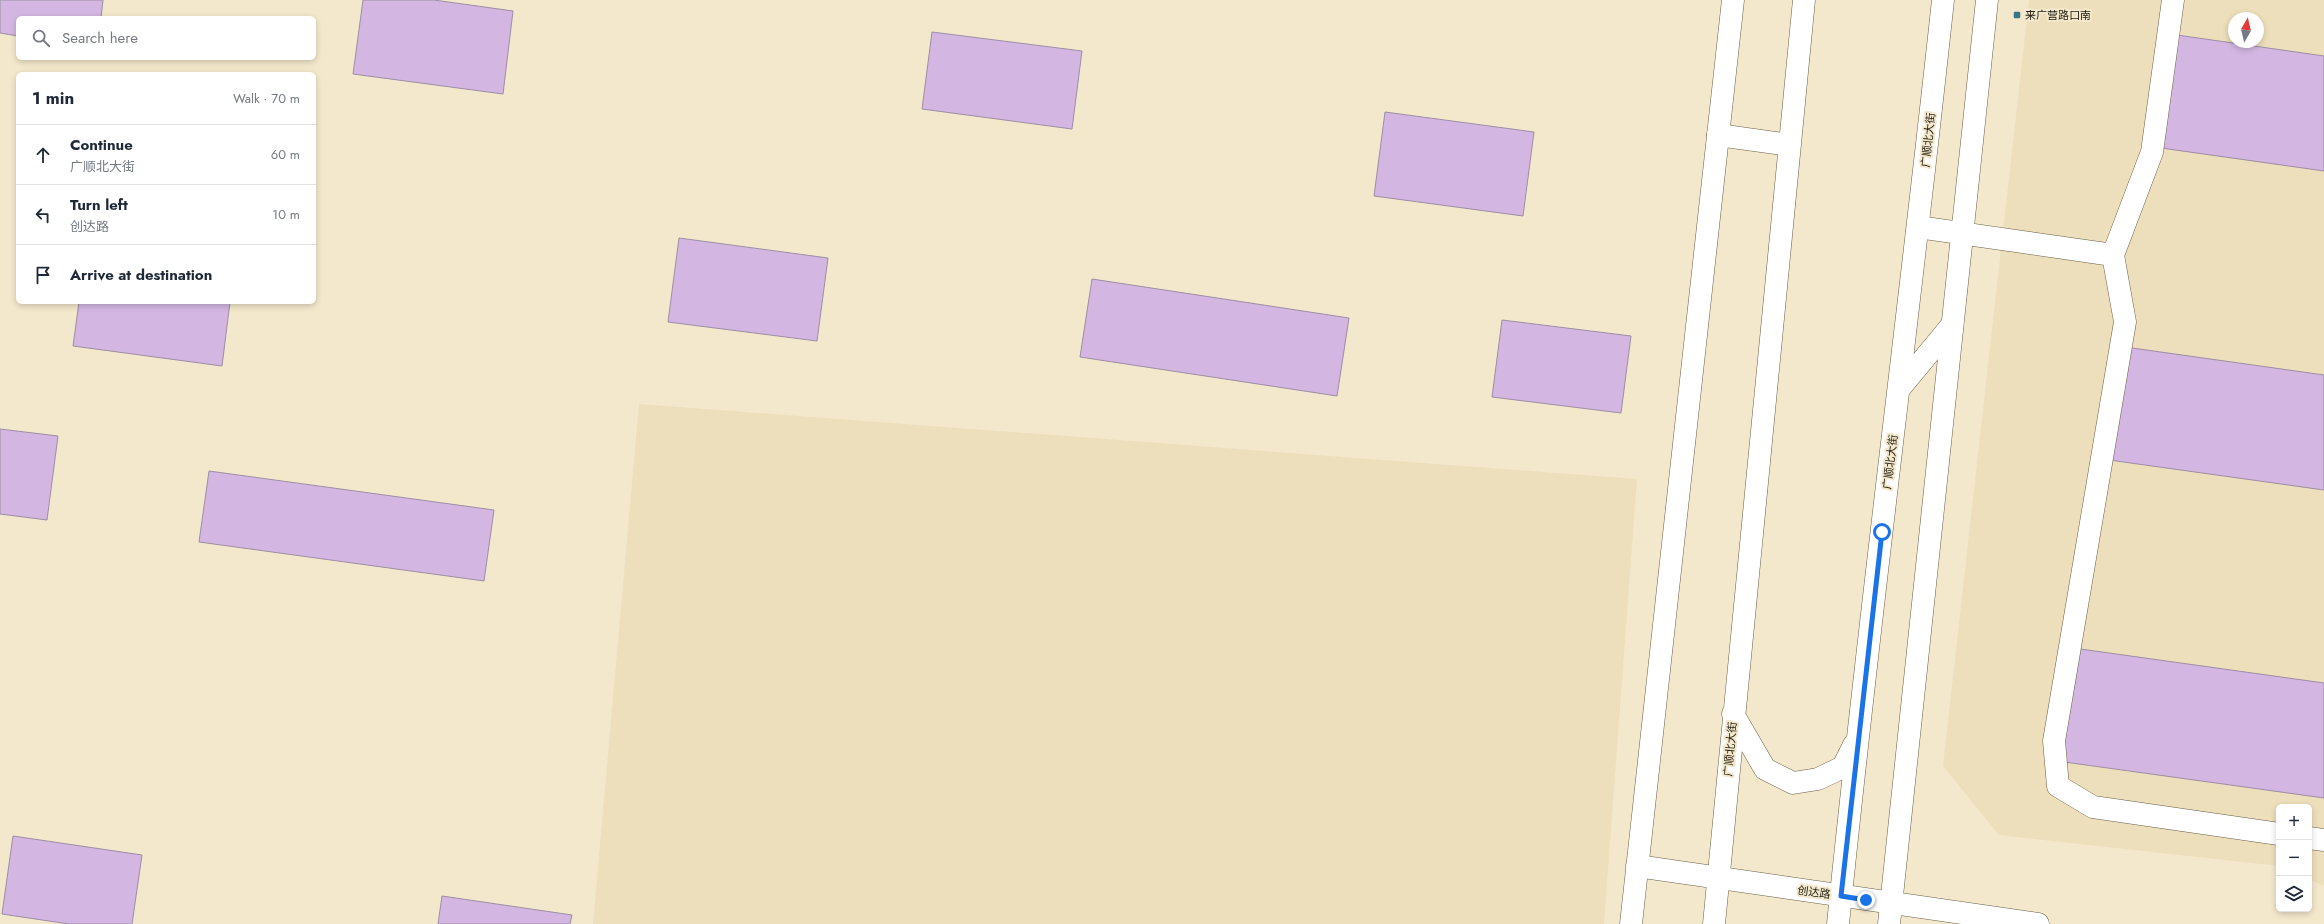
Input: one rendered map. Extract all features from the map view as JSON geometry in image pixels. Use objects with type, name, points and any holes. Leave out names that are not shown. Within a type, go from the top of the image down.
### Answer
[{"type":"street","points":[[1631,924],[1733,0]]},
{"type":"street","name":"广顺北大街","points":[[1714,924],[1804,0]]},
{"type":"street","name":"广顺北大街","points":[[1838,924],[1857,738],[1918,227],[1943,0]]},
{"type":"street","points":[[1890,914],[1987,0]]},
{"type":"street","points":[[2173,0],[2152,152],[2113,255],[2125,322],[2054,741],[2058,786],[2093,807],[2276,834]]},
{"type":"street","points":[[1718,135],[1790,144]]},
{"type":"street","points":[[1918,227],[2113,255]]},
{"type":"street","points":[[1899,389],[1952,325]]},
{"type":"street","points":[[1734,714],[1765,769],[1793,783],[1818,779],[1843,767],[1857,738]]},
{"type":"street","points":[[2312,838],[2324,840]]},
{"type":"street","name":"创达路","points":[[1638,866],[1841,896],[1890,914],[2038,924]]},
{"type":"shaded area","points":[[2029,0],[2324,0],[2324,886],[2312,880],[2312,804],[2276,804],[2276,866],[1999,835],[1943,766]]},
{"type":"shaded area","points":[[639,404],[1637,479],[1604,924],[593,924]]},
{"type":"building","points":[[0,0],[103,0],[101,16],[16,16],[16,36],[0,33]]},
{"type":"building","points":[[363,0],[434,0],[513,11],[503,94],[353,74]]},
{"type":"building","points":[[932,32],[1082,51],[1072,129],[922,109]]},
{"type":"building","points":[[2163,33],[2228,42],[2228,48],[2264,47],[2324,56],[2324,171],[2147,146]]},
{"type":"building","points":[[1385,112],[1534,132],[1523,216],[1374,196]]},
{"type":"building","points":[[679,238],[828,258],[817,341],[668,322]]},
{"type":"building","points":[[1092,279],[1349,318],[1337,396],[1080,357]]},
{"type":"building","points":[[79,304],[230,304],[222,366],[73,346]]},
{"type":"building","points":[[1502,320],[1631,336],[1621,413],[1492,397]]},
{"type":"building","points":[[2118,346],[2324,375],[2324,490],[2102,459]]},
{"type":"building","points":[[0,429],[58,436],[47,520],[0,514]]},
{"type":"building","points":[[209,471],[494,510],[484,581],[199,542]]},
{"type":"building","points":[[2066,647],[2324,683],[2324,798],[2050,760]]},
{"type":"building","points":[[13,836],[142,855],[132,924],[69,924],[2,914]]},
{"type":"building","points":[[442,896],[572,915],[570,924],[438,924]]},
{"type":"place","name":"来广营路口南","points":[[2017,15]]},
{"type":"route","points":[[1866,900],[1841,896],[1857,738],[1882,532]]}]
